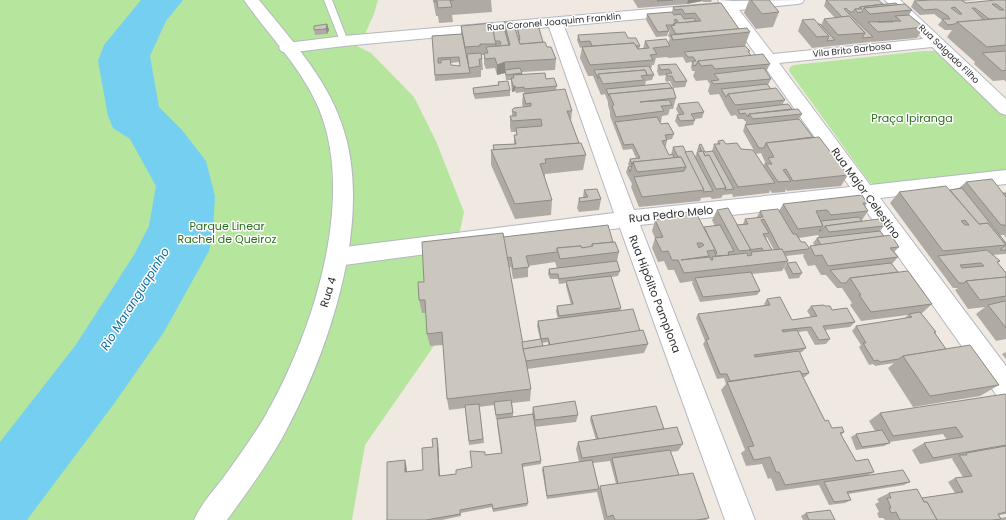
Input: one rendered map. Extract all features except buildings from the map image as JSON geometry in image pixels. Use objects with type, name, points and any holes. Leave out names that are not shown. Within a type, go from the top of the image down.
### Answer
[{"type":"street","name":"Rua 4","points":[[209,520],[240,480],[279,418],[304,362],[331,283],[337,257],[343,176],[332,122],[321,98],[287,48],[251,0]]},
{"type":"street","name":"Rua Coronel Joaquim Franklin","points":[[287,48],[344,41],[555,22],[727,2],[797,0]]},
{"type":"street","name":"Rua Salgado Filho","points":[[892,0],[1006,108]]},
{"type":"street","name":"Rua Major Celestino","points":[[727,2],[1006,387]]},
{"type":"street","name":"Rua Hipólito Pamplona","points":[[555,22],[740,520]]},
{"type":"street","name":"Vila Brito Barbosa","points":[[769,59],[936,42]]},
{"type":"street","name":"Rua Pedro Melo","points":[[337,257],[627,219],[1006,177]]},
{"type":"lane","points":[[328,0],[344,41]]},
{"type":"green space","name":"Parque Linear Rachel de Queiroz","points":[[0,0],[378,0],[374,14],[361,43],[357,46],[371,53],[414,97],[436,141],[464,212],[436,343],[365,445],[352,520],[0,520]]},
{"type":"green space","name":"Praça Ipiranga","points":[[934,51],[943,54],[1006,116],[1006,173],[877,185],[870,183],[789,71],[790,67],[794,65]]},
{"type":"water","name":"Rio Maranguapinho","points":[[141,0],[183,0],[166,21],[150,56],[159,107],[182,130],[206,161],[215,196],[213,232],[209,251],[164,332],[116,401],[27,520],[0,520],[0,442],[75,346],[134,255],[149,226],[156,186],[130,139],[113,128],[108,116],[98,61],[104,45]]}]
